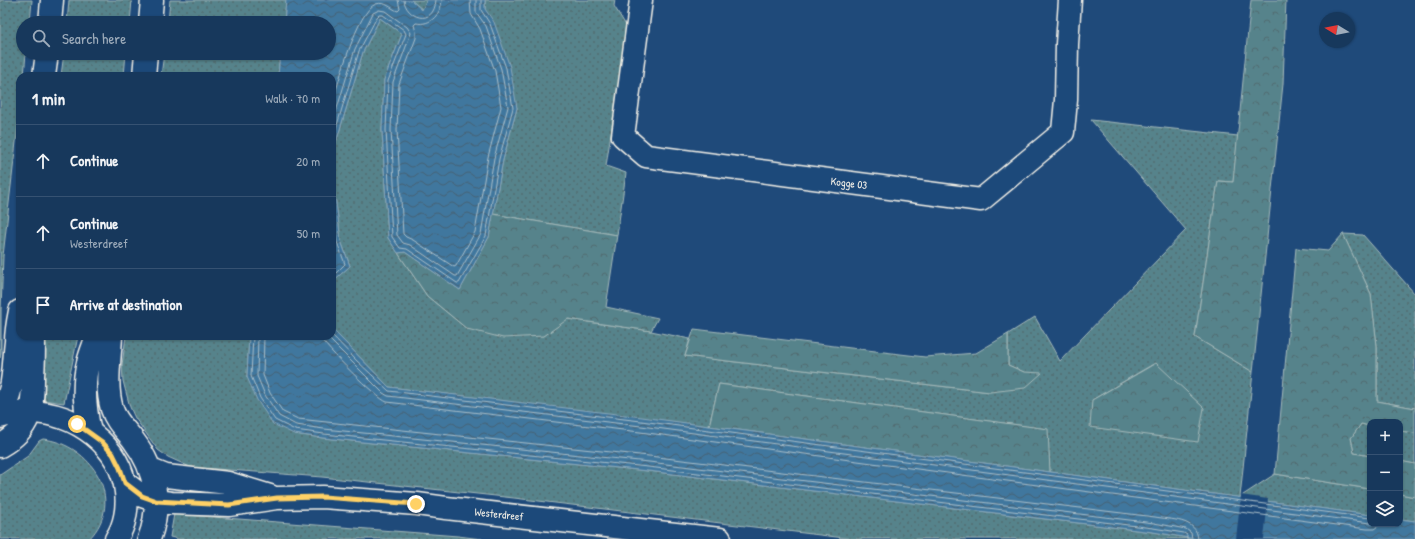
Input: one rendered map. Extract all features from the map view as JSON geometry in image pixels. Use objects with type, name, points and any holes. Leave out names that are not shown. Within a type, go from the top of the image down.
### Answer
[{"type":"main road","points":[[51,16],[52,0]]},
{"type":"main road","points":[[151,16],[152,0]]},
{"type":"main road","name":"Kogge 03","points":[[641,0],[623,136],[646,156],[981,200],[1063,132],[1066,100],[1067,44],[1070,0]]},
{"type":"main road","points":[[45,72],[46,60]]},
{"type":"main road","points":[[144,72],[145,60]]},
{"type":"main road","points":[[0,412],[6,405],[12,382],[16,339]]},
{"type":"main road","points":[[0,446],[20,432],[26,423],[30,412],[33,399],[34,340]]},
{"type":"main road","points":[[90,432],[85,410],[84,390],[88,363],[96,340]]},
{"type":"main road","points":[[111,340],[108,390],[112,410],[120,425],[135,441],[151,470],[155,486],[155,516],[149,539]]},
{"type":"main road","points":[[0,417],[30,412],[62,418],[77,424],[102,442],[113,454],[125,483],[127,497],[126,510],[123,524],[116,539]]},
{"type":"main road","name":"Westerdreef","points":[[151,470],[166,476],[228,483],[277,498]]},
{"type":"main road","points":[[125,483],[142,496],[156,501]]},
{"type":"main road","name":"Westerdreef","points":[[156,501],[229,505],[277,498],[323,497],[416,504],[720,539]]},
{"type":"green space","points":[[0,0],[32,0],[31,16],[16,16],[16,60],[25,60],[24,72],[16,72],[16,142],[3,256],[0,358]]},
{"type":"green space","points":[[69,0],[132,0],[131,16],[68,16]]},
{"type":"green space","points":[[170,0],[286,0],[285,16],[169,16]]},
{"type":"green space","points":[[411,0],[427,0],[423,10]]},
{"type":"green space","points":[[485,0],[615,0],[614,6],[627,27],[606,166],[626,173],[617,235],[493,214],[503,160],[517,108],[485,9]]},
{"type":"green space","points":[[1251,0],[1286,0],[1283,84],[1253,372],[1195,337],[1218,181],[1233,182]]},
{"type":"green space","points":[[380,18],[402,34],[384,80],[382,130],[388,238],[427,296],[467,329],[544,336],[567,319],[651,331],[690,339],[685,356],[990,392],[1024,372],[1008,365],[1008,334],[1035,317],[1060,361],[1186,230],[1091,120],[1238,136],[1233,182],[1218,181],[1195,337],[1253,372],[1240,497],[1275,474],[1367,489],[1367,515],[1050,472],[1047,429],[719,384],[709,426],[389,387],[336,333],[336,278],[350,266],[341,241],[336,203],[336,143],[363,52]],"holes":[[[1155,363],[1204,408],[1092,400]]]},
{"type":"green space","points":[[63,60],[125,60],[124,72],[62,72]]},
{"type":"green space","points":[[163,60],[279,60],[278,72],[162,72]]},
{"type":"green space","points":[[493,214],[617,235],[606,307],[658,318],[651,331],[568,319],[544,336],[503,338],[467,329],[427,296],[398,253],[405,252],[460,290],[489,237]]},
{"type":"green space","points":[[1343,234],[1363,235],[1415,294],[1415,408],[1377,401],[1377,346],[1371,294]]},
{"type":"green space","points":[[1343,234],[1371,294],[1377,346],[1377,401],[1415,408],[1415,433],[1403,431],[1403,419],[1367,419],[1367,425],[1361,424],[1351,438],[1354,453],[1367,455],[1367,489],[1275,474],[1296,248],[1328,251]]},
{"type":"green space","points":[[694,329],[925,357],[976,353],[1008,334],[1008,365],[1024,372],[1042,373],[1025,388],[990,392],[685,356]]},
{"type":"green space","points":[[45,340],[77,340],[64,403],[43,400]]},
{"type":"green space","points":[[125,340],[249,340],[247,377],[294,434],[648,471],[1153,532],[1195,539],[853,539],[514,498],[322,477],[190,467],[168,457],[158,450],[135,418],[130,407],[123,381],[122,365]]},
{"type":"green space","points":[[1156,363],[1204,408],[1198,442],[1090,427],[1092,400]]},
{"type":"green space","points":[[719,384],[1048,429],[1050,472],[709,426]]},
{"type":"green space","points":[[1361,424],[1367,425],[1367,455],[1354,453],[1351,438]]},
{"type":"green space","points":[[1403,431],[1415,433],[1415,464],[1403,462]]},
{"type":"green space","points":[[43,439],[60,443],[76,451],[89,463],[98,476],[104,492],[105,508],[100,524],[89,539],[0,539],[0,475],[28,456],[39,441]]},
{"type":"green space","points":[[1403,462],[1415,464],[1415,497],[1403,495]]},
{"type":"green space","points":[[1403,495],[1415,497],[1415,521],[1403,519]]},
{"type":"green space","points":[[174,514],[482,539],[179,539],[170,537]]},
{"type":"water","points":[[286,0],[411,0],[422,10],[427,0],[485,0],[485,9],[494,22],[510,67],[517,108],[503,160],[489,237],[460,290],[405,252],[398,253],[388,238],[382,130],[384,80],[402,34],[380,18],[363,52],[336,143],[336,72],[278,72],[279,60],[336,60],[336,16],[285,16]]},
{"type":"water","points":[[336,203],[341,241],[350,266],[336,278]]},
{"type":"water","points":[[336,333],[389,387],[642,417],[1367,515],[1367,527],[1403,527],[1403,519],[1415,521],[1415,539],[1195,539],[1153,532],[648,471],[323,438],[294,434],[273,424],[257,400],[247,377],[249,340],[336,340]]},
{"type":"pier","points":[[1241,495],[1268,499],[1264,539],[1236,539]]},
{"type":"route","points":[[77,424],[90,432],[113,454],[125,483],[142,496],[156,501],[229,505],[277,498],[323,497],[416,504]]}]
